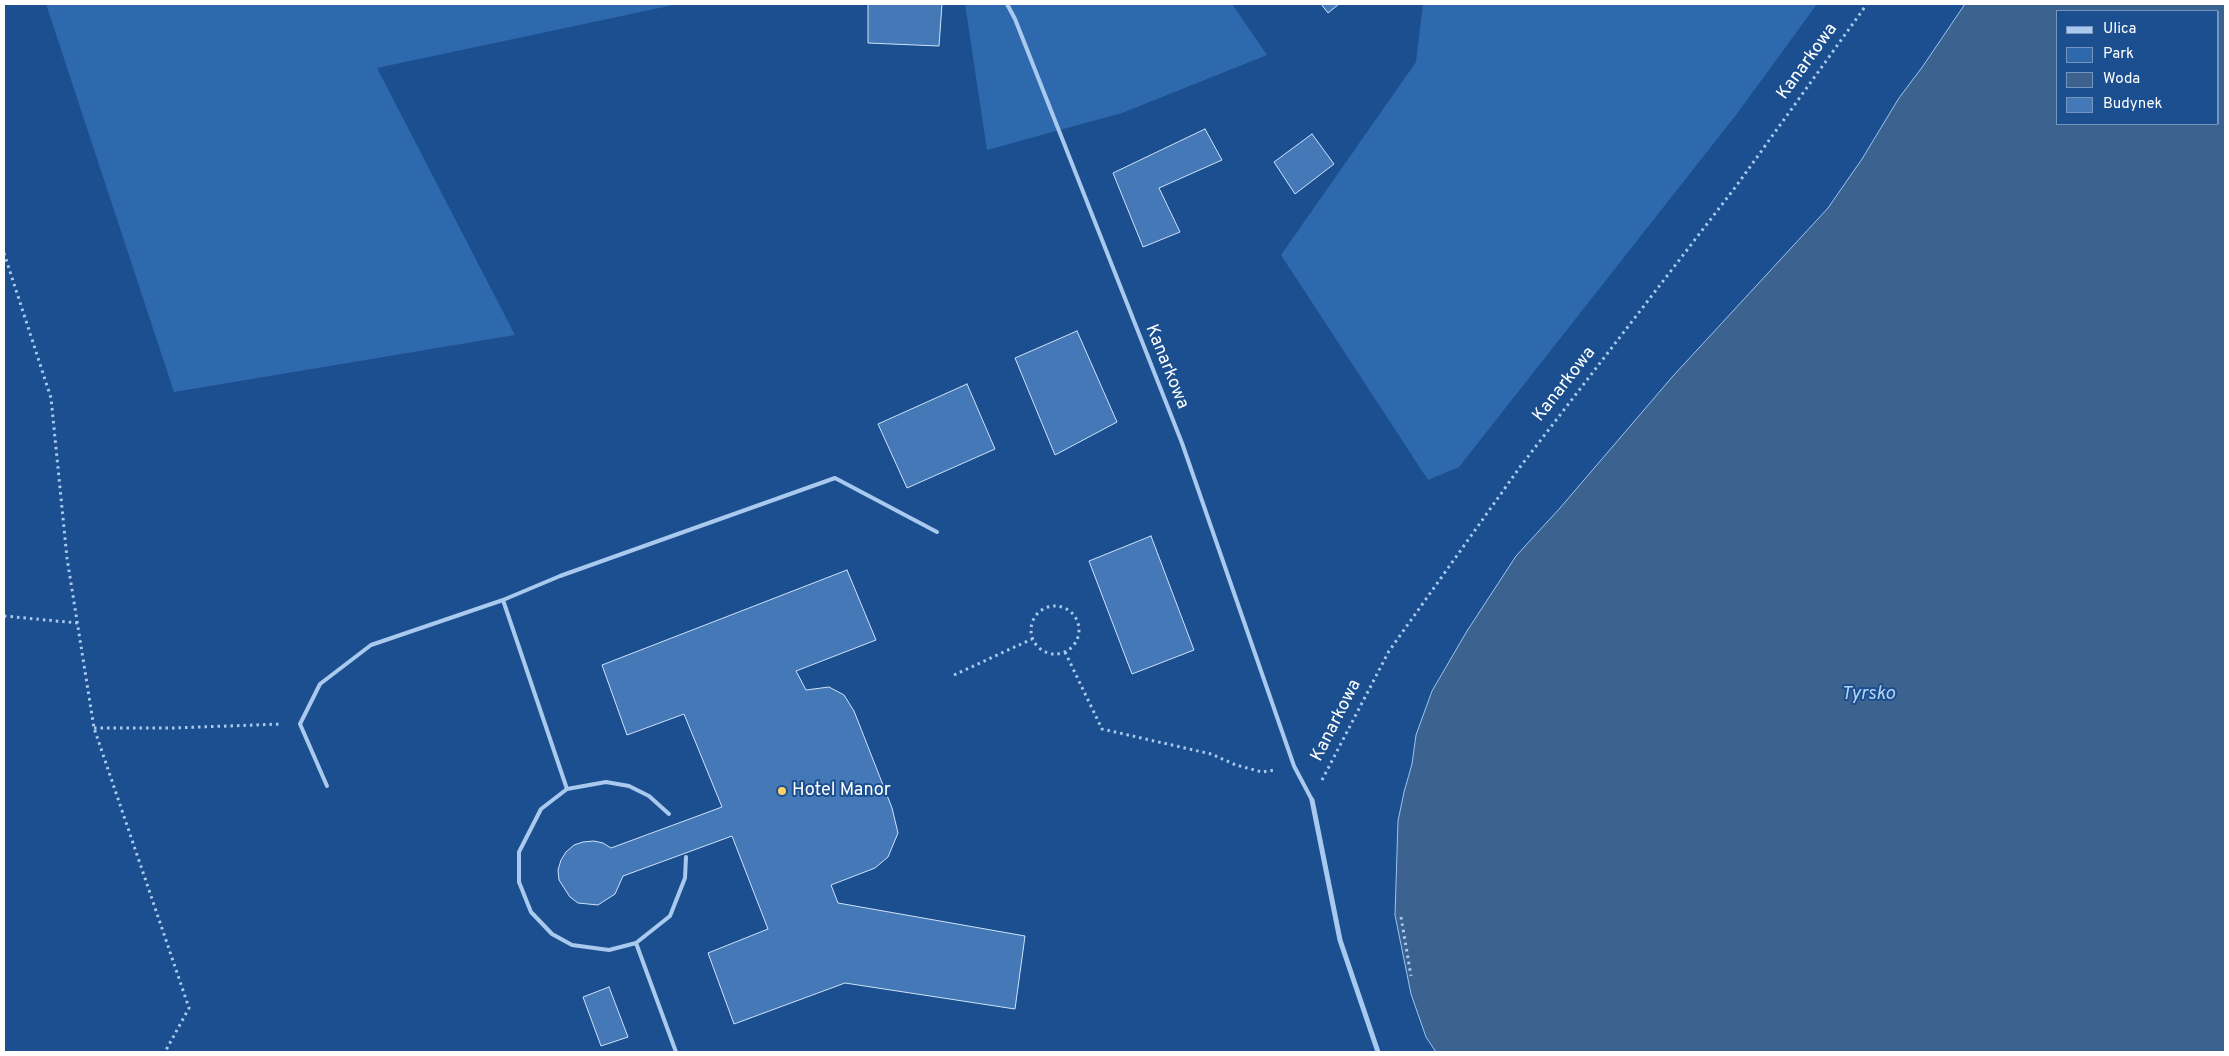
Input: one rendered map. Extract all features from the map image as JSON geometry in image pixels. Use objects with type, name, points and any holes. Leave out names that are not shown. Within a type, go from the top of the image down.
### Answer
[{"type":"street","name":"Kanarkowa","points":[[1312,800],[1340,940],[1378,1052]]},
{"type":"lane","name":"Kanarkowa","points":[[1007,4],[1015,19],[1182,443],[1294,766],[1312,800]]},
{"type":"lane","points":[[327,786],[300,724],[320,684],[370,645],[504,600],[560,576],[835,478],[937,532]]},
{"type":"lane","points":[[504,600],[567,789]]},
{"type":"lane","points":[[669,814],[649,796],[629,786],[606,782],[567,789],[541,808],[519,852],[519,882],[531,912],[552,934],[572,946],[609,950],[636,943],[670,916],[685,878],[686,857]]},
{"type":"lane","points":[[636,943],[676,1052]]},
{"type":"path","name":"Kanarkowa","points":[[1312,800],[1388,650],[1520,467],[1737,185],[1867,4]]},
{"type":"path","points":[[4,252],[51,398],[67,558],[94,728],[189,1008],[165,1052]]},
{"type":"path","points":[[1058,605],[1070,610],[1077,618],[1078,638],[1073,646],[1065,652],[1055,654],[1046,652],[1037,647],[1032,639],[1030,626],[1036,614],[1046,607],[1058,605]]},
{"type":"path","points":[[4,616],[78,623]]},
{"type":"path","points":[[954,674],[1032,639]]},
{"type":"path","points":[[1065,652],[1102,729],[1211,754],[1236,765],[1262,772]]},
{"type":"path","points":[[94,728],[173,728],[300,724]]},
{"type":"path","points":[[1401,917],[1411,976]]},
{"type":"green space","points":[[46,4],[678,4],[377,68],[515,335],[174,392]]},
{"type":"green space","points":[[965,4],[1232,4],[1267,55],[1122,113],[987,150]]},
{"type":"green space","points":[[1423,4],[1817,4],[1736,115],[1459,467],[1428,480],[1281,255],[1416,62]]},
{"type":"water","name":"Tyrsko","points":[[1965,4],[2225,4],[2225,1052],[1436,1052],[1426,1037],[1411,994],[1395,915],[1398,821],[1412,764],[1416,735],[1432,691],[1467,631],[1516,556],[1560,508],[1673,376],[1828,208],[1862,159],[1899,98]]},
{"type":"building","points":[[868,4],[942,4],[939,46],[868,43]]},
{"type":"building","points":[[1321,4],[1339,4],[1328,13]]},
{"type":"building","points":[[1205,129],[1222,160],[1159,188],[1180,232],[1143,247],[1113,173]]},
{"type":"building","points":[[1312,134],[1334,164],[1295,194],[1274,162]]},
{"type":"building","points":[[1077,331],[1117,422],[1055,455],[1015,358]]},
{"type":"building","points":[[967,384],[995,449],[907,488],[878,424]]},
{"type":"building","points":[[1151,536],[1194,650],[1132,674],[1089,561]]},
{"type":"building","points":[[847,570],[876,640],[796,671],[806,690],[829,687],[844,695],[854,711],[892,808],[898,833],[888,857],[875,868],[831,885],[838,903],[1025,936],[1015,1009],[845,983],[734,1024],[708,953],[768,929],[732,836],[623,876],[615,894],[598,905],[578,903],[570,897],[559,880],[558,870],[561,860],[574,845],[594,841],[603,843],[611,848],[722,807],[684,714],[627,735],[602,665]]},
{"type":"building","points":[[609,987],[628,1037],[601,1046],[583,997]]},
{"type":"place","name":"Hotel Manor","points":[[782,791]]}]
